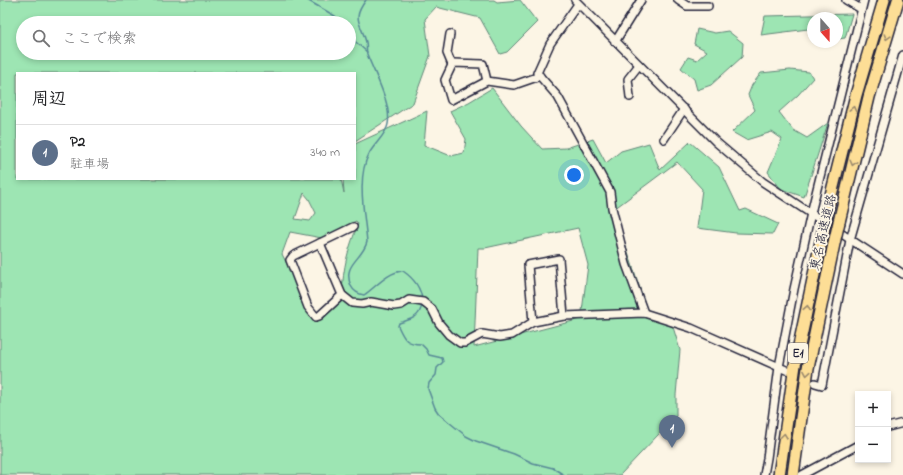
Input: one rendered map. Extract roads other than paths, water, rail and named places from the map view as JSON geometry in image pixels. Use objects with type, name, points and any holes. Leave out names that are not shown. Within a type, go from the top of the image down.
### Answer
[{"type":"highway","name":"東名高速道路","points":[[779,475],[795,365],[826,215],[856,96],[884,0]]},
{"type":"highway","name":"東名高速道路","points":[[793,475],[808,368],[835,239],[869,98],[898,0]]},
{"type":"street","points":[[615,42],[641,0]]},
{"type":"street","points":[[678,0],[687,6],[708,6]]},
{"type":"street","points":[[846,0],[861,9]]},
{"type":"street","points":[[764,475],[779,366],[810,213],[864,0]]},
{"type":"street","points":[[644,313],[626,264],[612,208],[610,192],[558,97],[537,73],[550,44],[577,2],[615,42],[716,142],[763,182],[903,274]]},
{"type":"street","points":[[450,34],[447,53],[452,65]]},
{"type":"street","points":[[815,383],[822,385],[850,240],[903,55]]},
{"type":"street","points":[[487,81],[483,64],[453,63],[445,80],[451,100],[487,81],[514,85],[540,76]]},
{"type":"street","points":[[630,97],[628,79],[639,65]]},
{"type":"street","points":[[664,140],[684,109]]},
{"type":"street","points":[[342,294],[319,316],[316,317],[308,307],[290,260],[293,256],[352,227]]},
{"type":"street","points":[[320,243],[342,294],[352,303],[362,304],[371,302],[394,306],[401,305],[410,300],[424,302],[432,309],[439,323],[449,335],[460,343],[465,343],[482,334],[500,337],[512,335],[533,322],[564,316],[644,313],[691,328],[786,370]]},
{"type":"street","points":[[533,322],[528,265],[559,259],[564,316]]},
{"type":"street","points":[[891,426],[903,423]]},
{"type":"street","points":[[802,475],[855,447]]},
{"type":"waterway","points":[[307,0],[335,16]]},
{"type":"waterway","points":[[366,0],[359,12],[358,21],[366,42],[367,54],[385,98],[389,116],[387,128],[369,154],[365,164],[362,197],[367,242],[365,248],[351,267],[349,279],[353,290],[364,295],[387,277],[403,271],[416,284],[420,291],[422,300]]},
{"type":"waterway","points":[[356,42],[367,52]]},
{"type":"waterway","points":[[422,304],[417,315],[411,319],[399,323],[398,326],[406,340],[412,343],[421,344],[429,355],[442,358],[443,362],[437,368],[436,375],[429,383],[428,389],[435,408],[439,414],[466,436],[476,441],[514,454],[533,463],[553,468],[564,475]]},
{"type":"place","name":"P2","points":[[672,448]]}]
